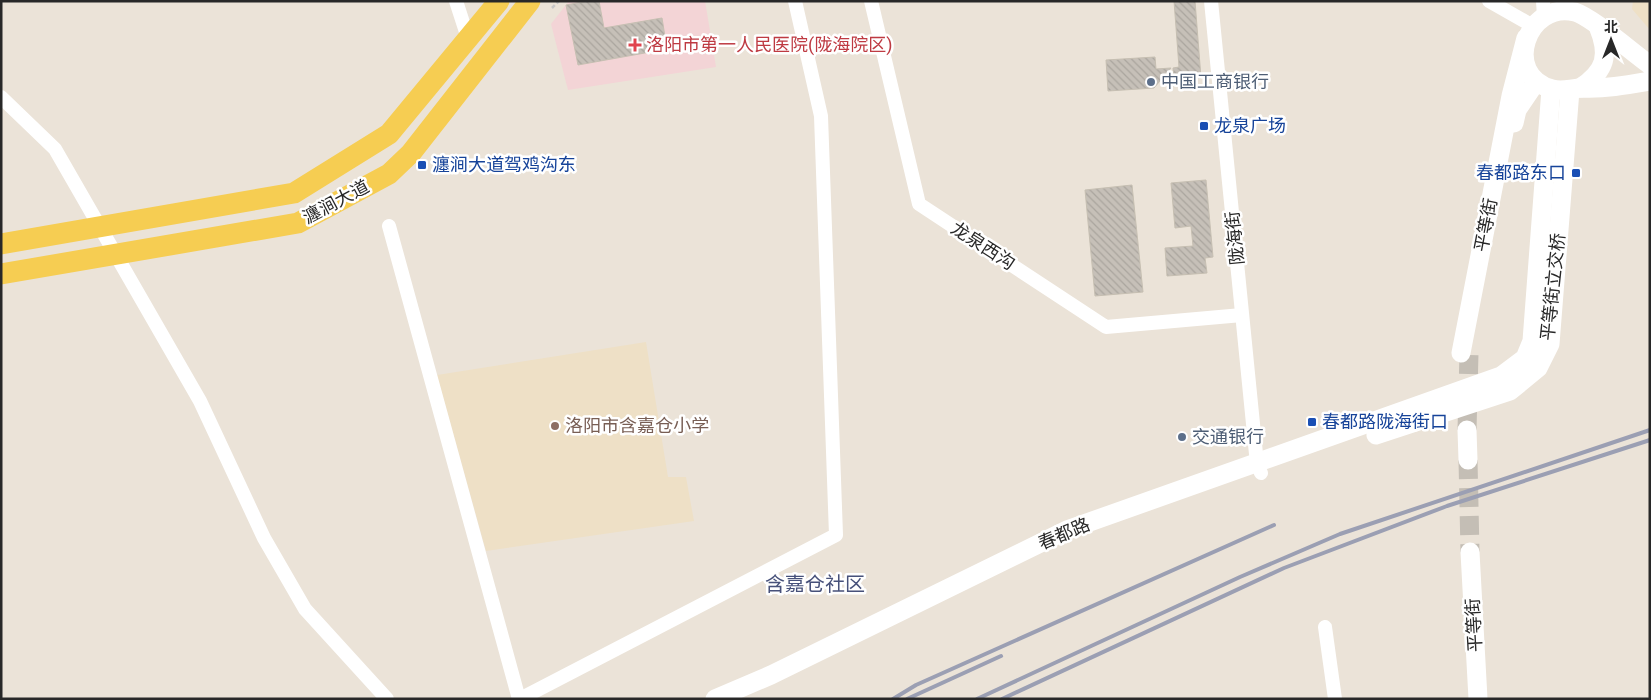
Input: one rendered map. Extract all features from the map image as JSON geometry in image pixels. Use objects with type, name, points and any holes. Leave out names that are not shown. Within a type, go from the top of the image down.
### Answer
[{"type":"main road","name":"瀍涧大道","points":[[1,244],[294,193],[389,134],[499,1]]},
{"type":"main road","name":"瀍涧大道","points":[[1,274],[298,223],[389,174],[411,153],[530,1]]},
{"type":"main road","points":[[1559,116],[1543,86],[1526,69],[1524,52],[1537,20],[1557,12],[1574,12],[1587,18],[1650,64]]},
{"type":"main road","name":"平等街","points":[[1537,20],[1511,96],[1465,353],[1517,110],[1543,86]]},
{"type":"main road","points":[[1559,116],[1575,89],[1594,79],[1602,67],[1605,54],[1604,42],[1598,26]]},
{"type":"main road","points":[[1543,86],[1598,90],[1650,81]]},
{"type":"main road","name":"平等街立交桥","points":[[1429,410],[1501,376],[1525,358],[1532,341],[1559,116]]},
{"type":"main road","name":"春都路","points":[[715,699],[770,675],[1067,530],[1259,468],[1429,410]]},
{"type":"main road","points":[[1464,431],[1464,461]]},
{"type":"main road","name":"春都路","points":[[744,699],[1071,541],[1259,468]]},
{"type":"main road","name":"平等街","points":[[1468,699],[1465,552],[1478,699]]},
{"type":"street","points":[[456,1],[468,38]]},
{"type":"street","points":[[389,226],[520,699],[836,535],[821,116],[795,1]]},
{"type":"street","name":"龙泉西沟","points":[[871,1],[919,204],[1106,327],[1242,315]]},
{"type":"street","name":"陇海街","points":[[1211,1],[1259,468]]},
{"type":"street","points":[[1489,1],[1537,20]]},
{"type":"street","points":[[1,97],[55,150],[200,401],[264,538],[305,608],[387,699]]},
{"type":"street","points":[[1325,627],[1335,699]]},
{"type":"path","points":[[552,8],[559,1]]},
{"type":"shaded area","name":"洛阳市第一人民医院(陇海院区)","points":[[569,1],[705,1],[716,67],[568,90],[551,24]]},
{"type":"shaded area","points":[[1633,1],[1650,1],[1650,30],[1632,9]]},
{"type":"shaded area","name":"洛阳市含嘉仓小学","points":[[646,342],[668,477],[686,477],[694,521],[486,551],[437,375]]},
{"type":"building","points":[[599,1],[604,28],[662,18],[667,49],[578,65],[566,5]]},
{"type":"building","points":[[1174,1],[1195,1],[1201,78],[1174,80],[1173,68],[1179,67]]},
{"type":"building","points":[[1155,57],[1156,69],[1171,68],[1154,88],[1108,91],[1106,60]]},
{"type":"building","points":[[1206,180],[1213,257],[1205,258],[1207,273],[1167,276],[1165,248],[1193,246],[1191,226],[1175,228],[1171,183]]},
{"type":"building","points":[[1132,185],[1143,292],[1095,296],[1085,190]]},
{"type":"tunnel","points":[[1467,430],[1469,353]]},
{"type":"tunnel","points":[[1468,460],[1470,552]]},
{"type":"railway","points":[[977,699],[1240,577],[1340,534],[1650,430]]},
{"type":"railway","points":[[1002,699],[1284,568],[1447,506],[1650,440]]},
{"type":"railway","points":[[893,699],[916,685],[1274,525]]},
{"type":"railway","points":[[907,699],[1001,656]]},
{"type":"place","name":"洛阳市第一人民医院(陇海院区)","points":[[635,45]]},
{"type":"place","name":"中国工商银行","points":[[1151,82]]},
{"type":"place","name":"龙泉广场","points":[[1204,126]]},
{"type":"place","name":"瀍涧大道驾鸡沟东","points":[[422,165]]},
{"type":"place","name":"春都路东口","points":[[1576,173]]},
{"type":"place","name":"春都路陇海街口","points":[[1312,422]]},
{"type":"place","name":"洛阳市含嘉仓小学","points":[[555,426]]},
{"type":"place","name":"交通银行","points":[[1182,437]]},
{"type":"district","name":"含嘉仓社区","points":[[815,584]]}]
